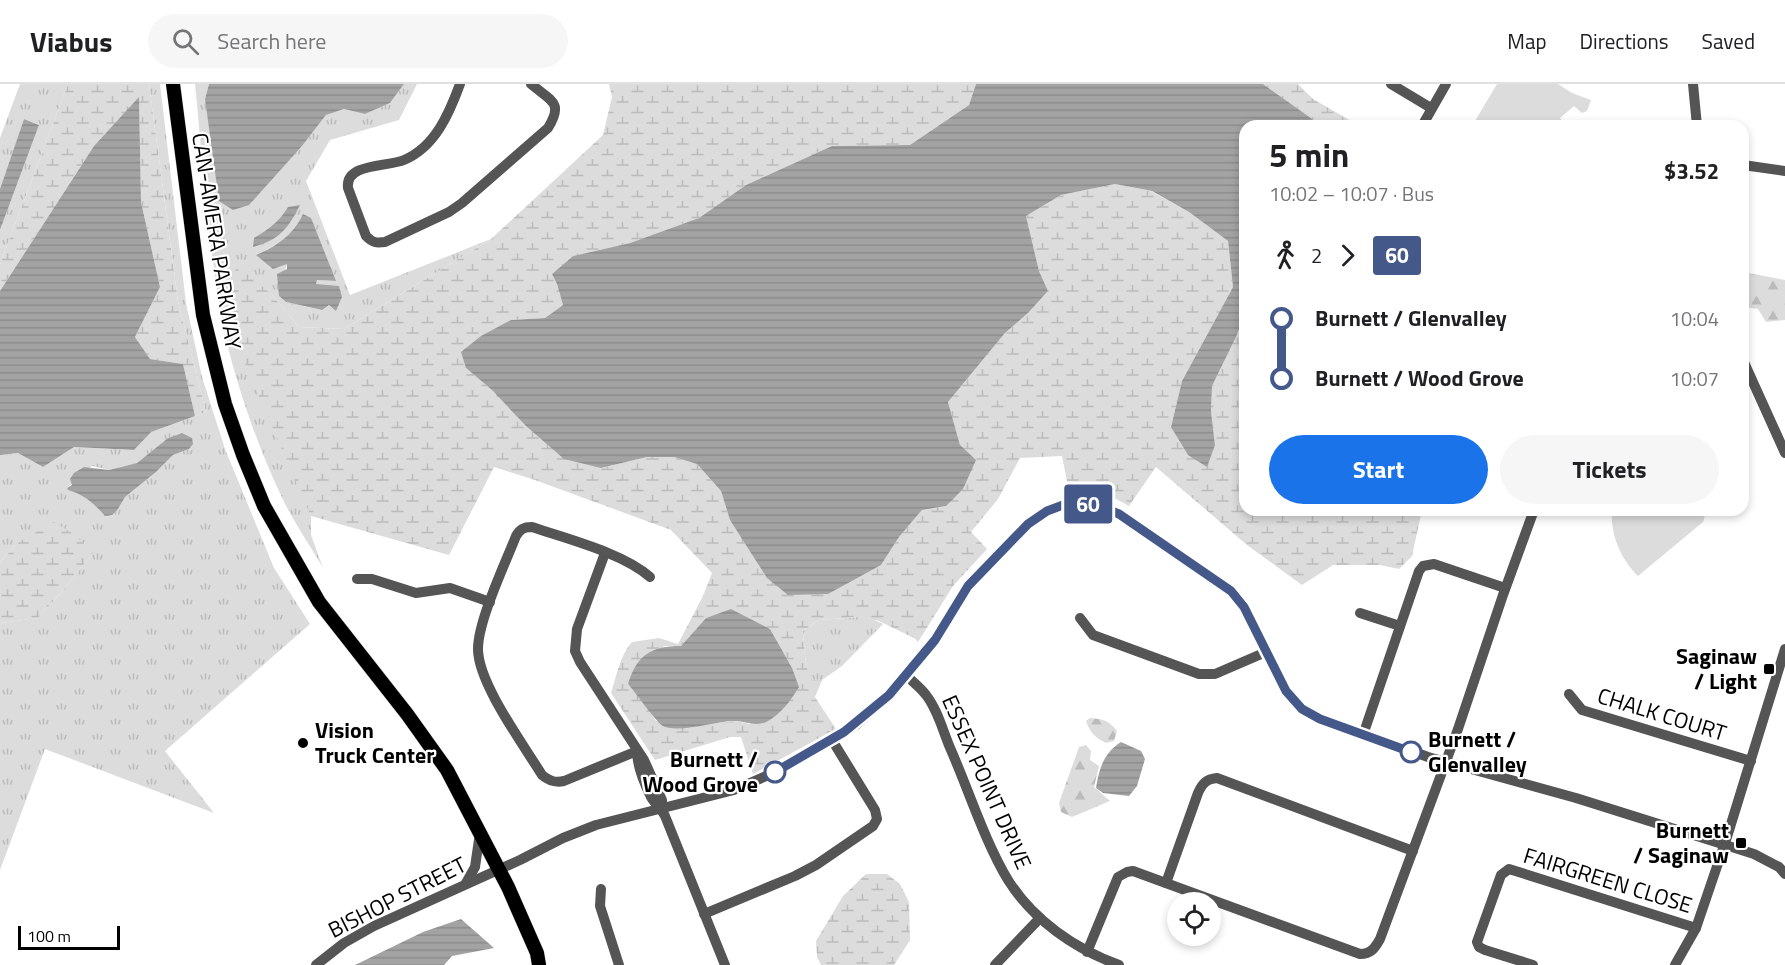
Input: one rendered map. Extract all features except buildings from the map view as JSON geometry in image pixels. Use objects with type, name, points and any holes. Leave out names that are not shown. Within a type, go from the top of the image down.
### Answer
[{"type":"main road","name":"CAN-AMERA PARKWAY","points":[[172,84],[203,315],[225,404],[264,506],[319,602],[407,714],[447,770],[499,869],[537,953],[539,965]]},
{"type":"street","points":[[460,84],[444,121],[429,144],[405,159],[364,169],[350,176],[348,189],[366,236],[371,241],[385,242],[449,212],[548,128],[555,116],[554,103],[531,84]]},
{"type":"street","points":[[1391,84],[1431,108]]},
{"type":"street","points":[[1425,120],[1446,84]]},
{"type":"street","points":[[1693,84],[1696,120]]},
{"type":"street","points":[[1749,166],[1785,171]]},
{"type":"street","points":[[1749,373],[1785,453]]},
{"type":"street","name":"BISHOP STREET","points":[[316,965],[344,943],[374,926],[563,838],[596,825],[734,790],[832,740],[875,709],[907,676],[935,640],[968,586],[1028,524],[1047,511],[1063,505],[1084,503],[1119,514],[1231,591],[1244,607],[1286,691],[1302,709],[1320,719],[1446,762],[1576,798],[1768,859],[1785,874]]},
{"type":"street","points":[[1088,952],[1118,877],[1133,871],[1360,954],[1372,951],[1380,939],[1446,762],[1532,516]]},
{"type":"street","points":[[637,751],[564,781],[547,780],[493,694],[480,666],[478,647],[490,602],[520,530],[532,527],[605,553],[639,567],[650,577]]},
{"type":"street","points":[[605,553],[577,629],[575,651],[637,751],[637,762],[652,798],[662,809],[725,965]]},
{"type":"street","points":[[1363,735],[1419,571],[1423,566],[1428,563],[1434,564],[1505,588]]},
{"type":"street","points":[[357,579],[372,579],[416,593],[450,588],[490,602]]},
{"type":"street","points":[[1360,613],[1400,626]]},
{"type":"street","points":[[1080,618],[1093,635],[1199,674],[1215,674],[1266,652]]},
{"type":"street","points":[[1675,965],[1696,928],[1751,761],[1780,683],[1785,649]]},
{"type":"street","name":"ESSEX POINT DRIVE","points":[[907,676],[929,699],[1005,873],[1019,894],[1054,930],[1088,952],[1119,965]]},
{"type":"street","name":"CHALK COURT","points":[[1569,694],[1582,710],[1751,761]]},
{"type":"street","points":[[704,914],[795,876],[816,865],[873,826],[877,819],[875,810],[832,740]]},
{"type":"street","points":[[1166,883],[1201,786],[1217,778],[1413,851]]},
{"type":"street","points":[[465,884],[474,867],[480,833]]},
{"type":"street","name":"FAIRGREEN CLOSE","points":[[1533,965],[1485,950],[1479,947],[1477,942],[1501,875],[1509,869],[1696,928]]},
{"type":"street","points":[[601,889],[600,906],[619,965]]},
{"type":"street","points":[[996,965],[1040,918]]},
{"type":"green space","points":[[20,84],[68,84],[0,264],[0,230],[39,125],[24,119],[0,189],[0,138]]},
{"type":"green space","points":[[68,84],[149,84],[178,301],[206,412],[195,416],[183,364],[150,359],[135,337],[160,287],[141,202],[139,98],[94,146],[0,291],[0,264]]},
{"type":"green space","points":[[149,84],[160,84],[186,303],[202,377],[225,449],[274,568],[310,624],[165,751],[214,813],[45,749],[0,870],[0,623],[38,618],[93,553],[19,542],[0,562],[0,455],[18,453],[43,467],[74,447],[134,450],[150,432],[206,412],[178,301]],"holes":[[[182,433],[192,439],[189,449],[173,455],[125,497],[118,509],[105,516],[80,494],[67,488],[92,466],[109,470],[137,463],[168,438]]]},
{"type":"green space","points":[[195,84],[209,84],[205,99],[279,170],[302,146],[326,115],[344,109],[365,114],[390,103],[404,84],[417,84],[399,120],[330,140],[306,181],[350,295],[491,239],[344,329],[299,327],[272,295],[311,516],[311,535],[323,568],[278,489],[233,368],[222,318],[208,218]],"holes":[[[303,214],[335,281],[317,280],[316,284],[336,310],[329,305],[321,310],[286,302],[279,296],[287,264],[256,255],[284,239]]]},
{"type":"green space","points":[[609,84],[976,84],[969,105],[910,145],[832,146],[746,185],[699,218],[630,243],[573,256],[552,274],[563,305],[545,318],[511,320],[466,368],[493,391],[601,468],[647,457],[674,457],[697,464],[721,491],[730,520],[881,565],[899,537],[922,510],[946,506],[960,445],[948,402],[1005,333],[1048,291],[1039,271],[1026,216],[1061,195],[1115,184],[1151,191],[1189,212],[1228,241],[1233,287],[1182,381],[1171,427],[1215,445],[1211,411],[1212,386],[1239,329],[1239,516],[1421,516],[1412,556],[1399,569],[1380,565],[1333,565],[1302,585],[1247,545],[1156,467],[1129,506],[1105,493],[1070,496],[1062,456],[1020,458],[998,499],[971,532],[987,549],[953,586],[918,642],[879,621],[859,617],[819,620],[803,631],[806,666],[812,680],[822,680],[815,697],[836,729],[753,774],[741,737],[730,737],[655,760],[611,693],[617,673],[621,660],[632,642],[659,638],[678,644],[703,596],[712,573],[671,530],[494,467],[449,555],[311,516],[242,357],[232,298],[236,263],[272,295],[299,327],[344,329],[491,239],[603,135],[612,97]],"holes":[[[723,613],[770,629],[779,647],[750,724],[736,721],[716,723],[656,721],[647,706],[628,684],[664,646],[681,646],[706,618]]]},
{"type":"green space","points":[[1263,84],[1298,84],[1313,99],[1350,120],[1314,120]]},
{"type":"green space","points":[[1497,84],[1558,84],[1572,93],[1591,100],[1587,111],[1582,113],[1574,106],[1560,118],[1562,120],[1476,120]]},
{"type":"green space","points":[[1749,273],[1785,280],[1785,320],[1766,322],[1758,309],[1749,308]]},
{"type":"green space","points":[[1612,516],[1705,516],[1703,522],[1638,576],[1626,562],[1618,546]]},
{"type":"green space","points":[[54,522],[75,535],[93,553],[38,618],[0,623],[0,562],[19,542]]},
{"type":"green space","points":[[859,617],[883,624],[842,666],[822,680],[812,681],[806,666],[803,631],[819,620]]},
{"type":"green space","points":[[1090,718],[1111,724],[1117,731],[1114,741],[1106,743],[1096,737],[1086,721]]},
{"type":"green space","points":[[1086,745],[1091,751],[1090,760],[1099,766],[1094,787],[1110,801],[1072,817],[1061,812],[1059,803],[1079,747]]},
{"type":"green space","points":[[866,874],[887,874],[900,884],[909,902],[910,940],[894,965],[821,965],[817,957],[816,941],[843,896]]},
{"type":"shaded area","points":[[209,84],[404,84],[390,103],[365,114],[344,109],[326,115],[302,146],[249,205],[233,210],[219,201],[205,99]]},
{"type":"shaded area","points":[[976,84],[1263,84],[1314,120],[1239,120],[1239,329],[1212,386],[1211,411],[1215,445],[1207,467],[1188,455],[1171,427],[1182,381],[1233,287],[1228,241],[1189,212],[1152,191],[1115,184],[1061,195],[1026,216],[1039,271],[1048,291],[1005,333],[948,402],[960,445],[976,460],[963,489],[946,506],[922,510],[899,537],[881,565],[828,594],[788,595],[767,578],[730,520],[721,491],[697,464],[674,457],[647,457],[601,468],[564,459],[466,368],[461,352],[481,336],[511,320],[545,318],[563,305],[552,274],[573,256],[630,243],[699,218],[746,185],[832,146],[910,145],[969,105]]},
{"type":"shaded area","points":[[139,97],[141,202],[160,287],[135,337],[150,359],[183,364],[195,416],[151,432],[134,450],[74,447],[43,467],[18,453],[0,455],[0,291],[94,146]]},
{"type":"shaded area","points":[[24,119],[39,125],[0,230],[0,189]]},
{"type":"shaded area","points":[[300,205],[282,232],[270,241],[253,247],[254,238],[273,225],[288,207]]},
{"type":"shaded area","points":[[303,214],[311,218],[336,281],[317,280],[316,284],[339,286],[342,297],[336,311],[329,305],[322,310],[286,302],[279,296],[277,274],[287,269],[287,264],[273,269],[256,255],[284,239]]},
{"type":"shaded area","points":[[182,433],[192,438],[193,444],[189,449],[173,455],[125,497],[112,515],[105,516],[88,500],[67,488],[72,485],[70,479],[74,473],[84,467],[109,470],[137,463],[168,438]]},
{"type":"shaded area","points":[[731,609],[770,629],[792,668],[799,687],[781,711],[764,723],[729,721],[689,728],[663,726],[628,684],[636,666],[653,650],[681,646],[706,618]]},
{"type":"shaded area","points":[[1121,742],[1141,751],[1145,759],[1137,786],[1129,796],[1103,793],[1096,788],[1103,762],[1110,751]]},
{"type":"shaded area","points":[[461,919],[494,948],[452,956],[444,965],[355,965],[423,932]]},
{"type":"bus line","name":"60","points":[[775,772],[832,740],[875,709],[911,671],[935,640],[968,586],[1028,524],[1047,511],[1063,505],[1084,503],[1119,514],[1231,591],[1244,607],[1286,691],[1302,709],[1320,719],[1411,752]]},
{"type":"place","name":"Saginaw / Light","points":[[1769,669]]},
{"type":"place","name":"Vision Truck Center","points":[[303,743]]},
{"type":"place","name":"Burnett / Glenvalley","points":[[1411,752]]},
{"type":"place","name":"Burnett / Wood Grove","points":[[775,772]]},
{"type":"place","name":"Burnett / Saginaw","points":[[1741,843]]}]
